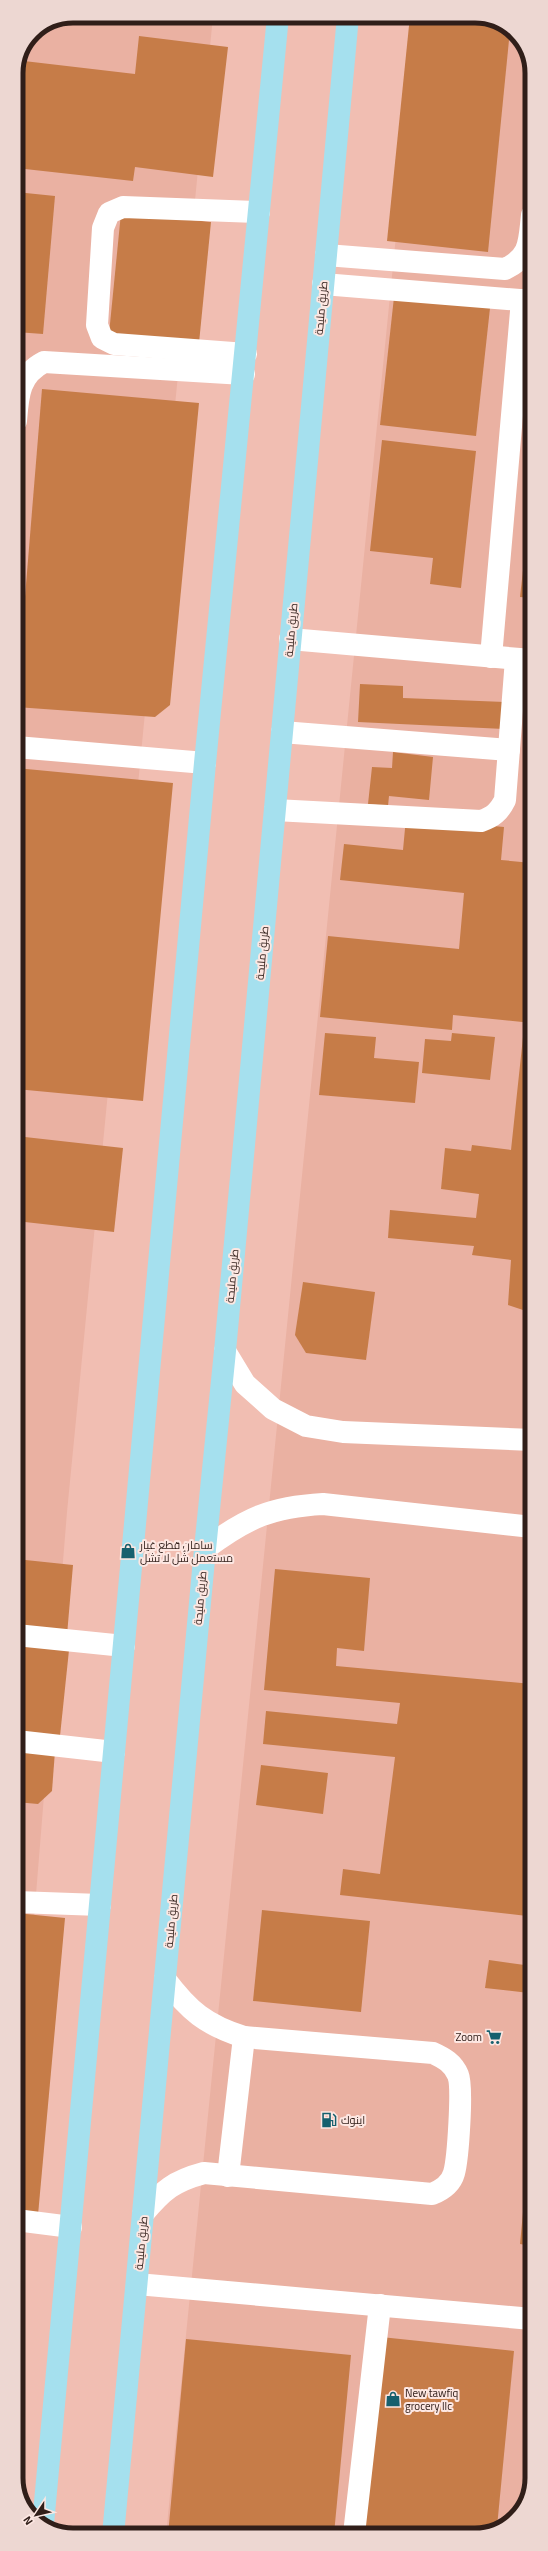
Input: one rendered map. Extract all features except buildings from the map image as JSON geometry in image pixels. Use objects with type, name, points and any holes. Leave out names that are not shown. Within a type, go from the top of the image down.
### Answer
[{"type":"main road","points":[[44,2520],[205,763],[277,23]]},
{"type":"main road","name":"طريق مليحة","points":[[114,2528],[225,1351],[347,23]]},
{"type":"street","points":[[245,364],[114,344],[102,338],[97,325],[103,228],[109,213],[123,207],[259,212]]},
{"type":"street","points":[[326,255],[505,269],[517,264],[525,254]]},
{"type":"street","points":[[323,284],[525,301]]},
{"type":"street","points":[[491,656],[525,321]]},
{"type":"street","points":[[23,380],[27,374],[44,362],[245,364]]},
{"type":"street","points":[[275,810],[481,821],[500,810],[505,800],[509,750],[524,660],[290,639]]},
{"type":"street","points":[[282,732],[509,750]]},
{"type":"street","points":[[23,748],[205,763]]},
{"type":"street","points":[[225,1351],[245,1384],[273,1408],[306,1426],[343,1432],[525,1440]]},
{"type":"street","points":[[205,1550],[232,1528],[260,1514],[291,1506],[323,1504],[525,1526]]},
{"type":"street","points":[[23,1636],[124,1646]]},
{"type":"street","points":[[23,1743],[114,1752]]},
{"type":"street","points":[[23,1902],[100,1905]]},
{"type":"street","points":[[143,2214],[161,2192],[181,2179],[204,2173],[432,2194],[446,2187],[454,2174],[461,2086],[452,2065],[444,2057],[433,2053],[244,2037],[221,2030],[200,2018],[182,2002],[165,1979]]},
{"type":"street","points":[[228,2176],[244,2037]]},
{"type":"street","points":[[23,2221],[71,2227]]},
{"type":"street","points":[[137,2284],[525,2318]]},
{"type":"street","points":[[355,2528],[380,2305]]},
{"type":"shaded area","points":[[212,23],[67,1512],[23,2055],[23,73],[24,63],[31,45],[45,31],[63,24]]},
{"type":"shaded area","points":[[417,23],[478,23],[494,27],[508,35],[518,48],[525,67],[524,2488],[517,2506],[508,2516],[491,2525],[481,2528],[167,2528]]},
{"type":"place","name":"سامان قطع غيار مستعمل شُل لا تشل","points":[[128,1551]]},
{"type":"place","name":"Zoom","points":[[494,2037]]},
{"type":"place","name":"اينوك","points":[[329,2120]]},
{"type":"place","name":"New tawfiq grocery llc","points":[[393,2399]]}]
